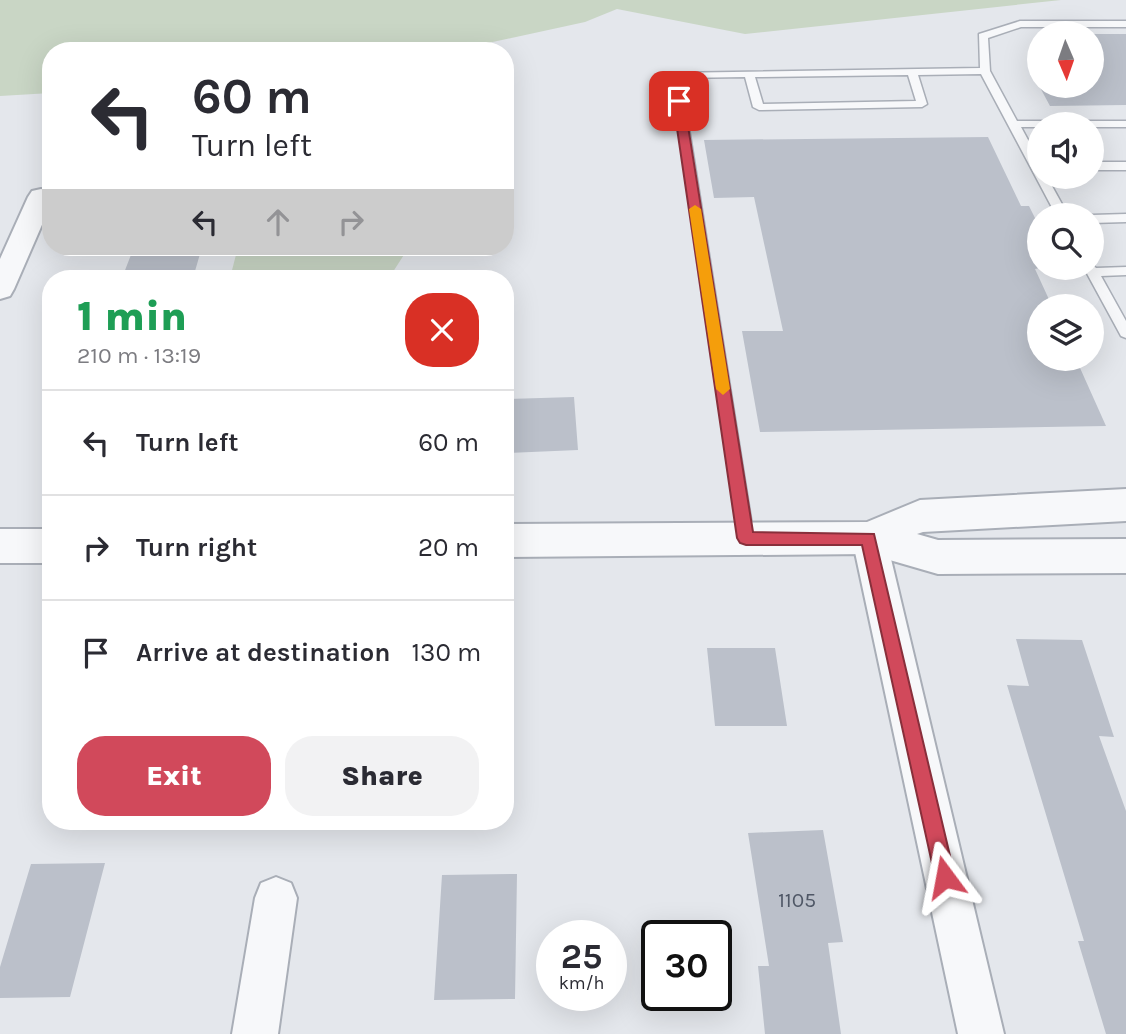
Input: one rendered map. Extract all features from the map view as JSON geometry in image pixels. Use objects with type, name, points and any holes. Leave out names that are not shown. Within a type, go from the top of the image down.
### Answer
[{"type":"street","points":[[0,289],[41,197]]},
{"type":"street","points":[[869,538],[920,516],[1126,505]]},
{"type":"street","points":[[869,538],[981,1034]]},
{"type":"street","points":[[514,541],[869,538],[938,557],[1126,556]]},
{"type":"street","points":[[0,547],[42,546]]},
{"type":"street","points":[[255,1034],[276,898]]},
{"type":"lane","points":[[1027,149],[985,71],[983,36],[1020,24],[1126,24]]},
{"type":"lane","points":[[746,538],[675,75],[985,71]]},
{"type":"lane","points":[[749,74],[759,107],[922,104],[912,72]]},
{"type":"lane","points":[[1013,124],[1126,124]]},
{"type":"lane","points":[[1104,166],[1126,166]]},
{"type":"lane","points":[[1104,219],[1126,218]]},
{"type":"lane","points":[[1104,270],[1126,271]]},
{"type":"lane","points":[[1097,280],[1126,333]]},
{"type":"green space","points":[[0,0],[1061,0],[745,34],[617,9],[585,22],[493,42],[42,42],[42,94],[0,96]]},
{"type":"green space","points":[[236,256],[403,256],[394,270],[232,270]]},
{"type":"building","points":[[1104,34],[1126,34],[1126,105],[1050,106],[1046,98],[1104,98]]},
{"type":"building","points":[[988,137],[1021,206],[1027,206],[1027,280],[1040,280],[1046,294],[1027,294],[1027,371],[1081,371],[1106,426],[760,432],[742,331],[783,331],[754,197],[714,198],[704,140]]},
{"type":"building","points":[[131,256],[199,256],[195,270],[125,270]]},
{"type":"building","points":[[574,397],[578,450],[514,453],[514,399]]},
{"type":"building","points":[[1016,639],[1082,640],[1114,737],[1099,736],[1126,811],[1126,1034],[1106,1034],[1078,941],[1084,941],[1007,685],[1029,686]]},
{"type":"building","points":[[707,648],[775,648],[787,726],[715,726]]},
{"type":"building","points":[[823,830],[843,942],[828,943],[841,1034],[765,1034],[758,966],[769,966],[748,833]]},
{"type":"building","points":[[105,863],[70,997],[0,998],[0,967],[31,864]]},
{"type":"building","points":[[517,874],[515,999],[434,1000],[442,875]]},
{"type":"slow traffic","points":[[695,209],[723,389]]},
{"type":"route","points":[[679,101],[746,538],[869,538],[945,877]]}]
